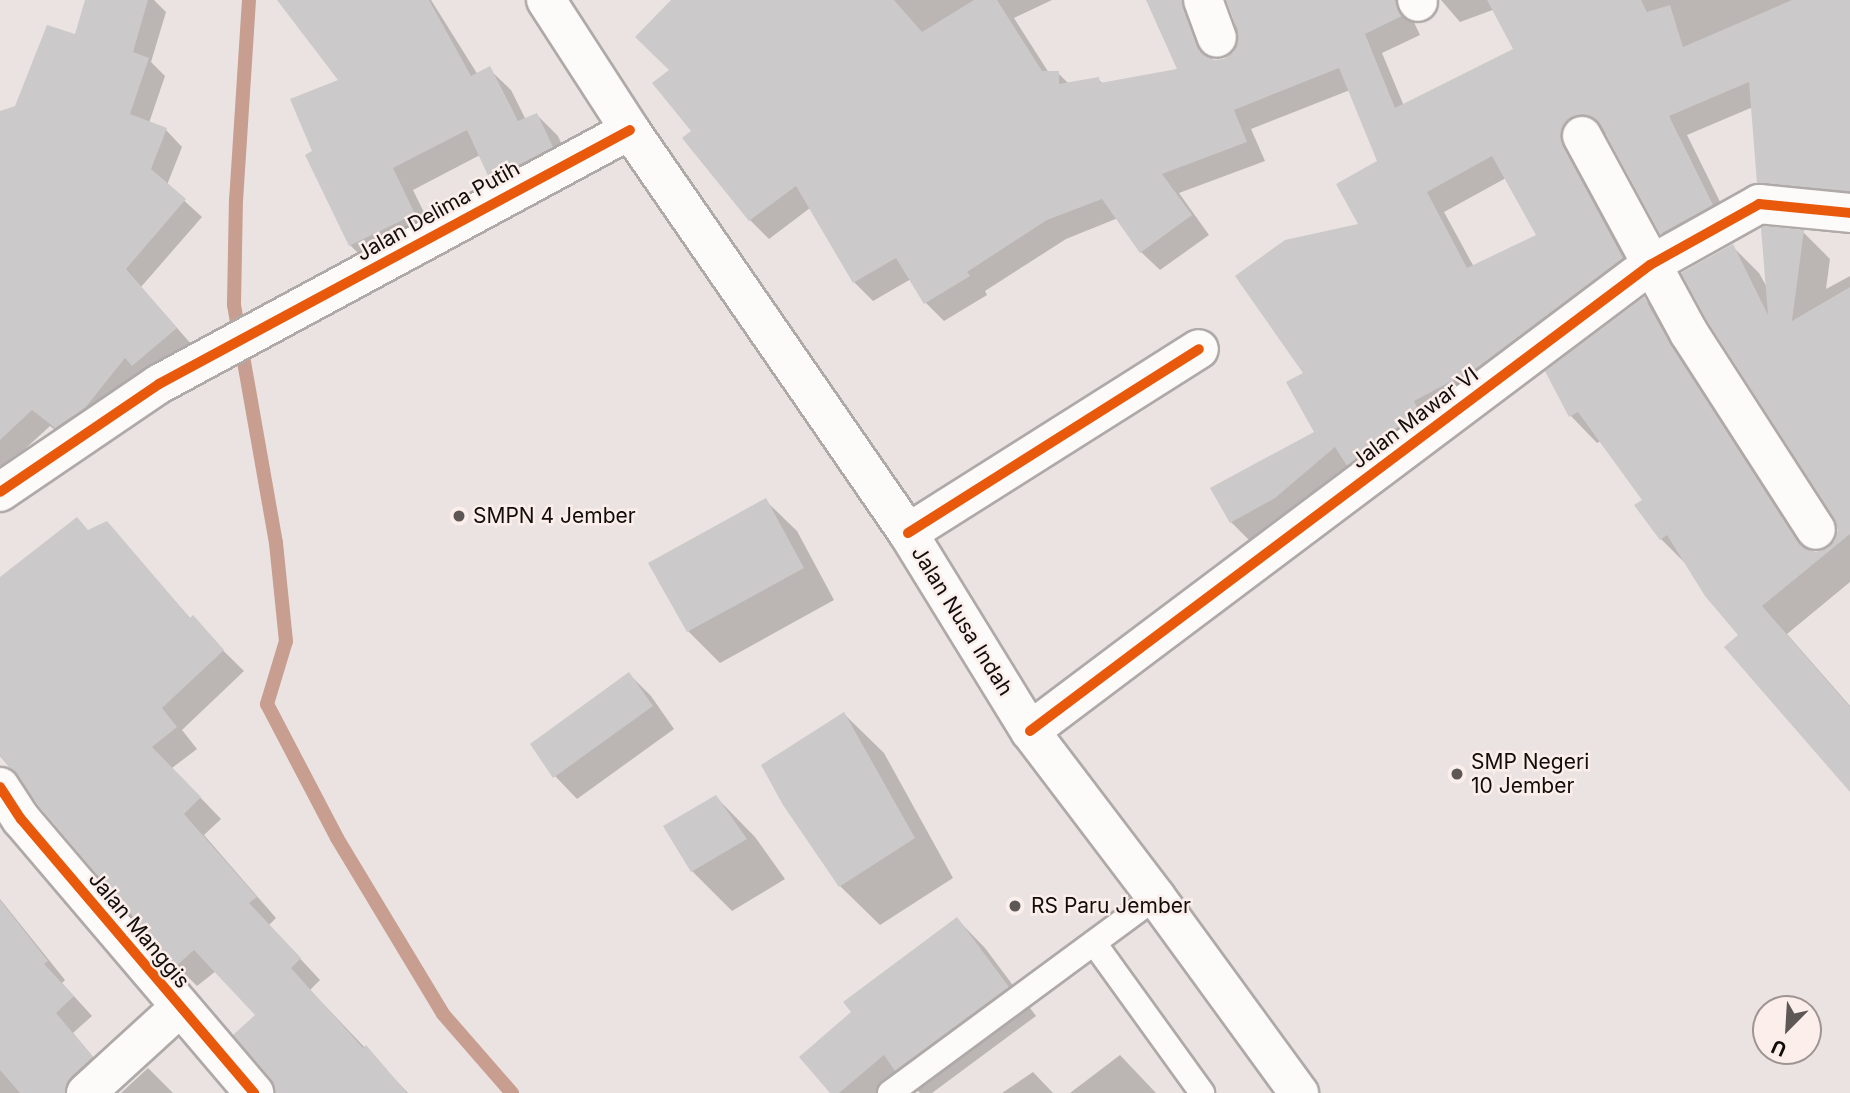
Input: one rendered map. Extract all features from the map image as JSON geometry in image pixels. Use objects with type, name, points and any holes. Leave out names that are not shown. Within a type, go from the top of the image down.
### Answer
[{"type":"street","name":"Jalan Nusa Indah","points":[[546,0],[630,130],[908,533],[1030,731],[1156,897],[1299,1093]]},
{"type":"street","points":[[1202,0],[1217,38]]},
{"type":"street","name":"Jalan Delima Putih","points":[[0,492],[159,384],[630,130]]},
{"type":"street","points":[[1582,136],[1689,333],[1816,530]]},
{"type":"street","name":"Jalan Mawar VI","points":[[1030,731],[1650,265],[1759,204],[1850,213]]},
{"type":"street","points":[[908,533],[1199,349]]},
{"type":"street","name":"Jalan Manggis","points":[[0,786],[10,828],[179,1008],[254,1093]]},
{"type":"street","points":[[86,1093],[179,1008]]},
{"type":"lane","points":[[890,1093],[1156,897]]},
{"type":"lane","points":[[1094,943],[1202,1093]]},
{"type":"building","points":[[85,0],[148,0],[133,52],[149,58],[130,114],[167,128],[151,169],[186,199],[126,269],[177,328],[132,366],[125,358],[85,408],[55,428],[32,410],[0,440],[0,111],[15,106],[47,25],[75,34]]},
{"type":"building","points":[[277,0],[429,0],[471,76],[490,66],[518,121],[537,113],[553,147],[490,180],[467,130],[393,168],[415,214],[349,246],[305,155],[312,151],[290,99],[338,80]]},
{"type":"building","points":[[671,0],[894,0],[922,32],[974,0],[997,0],[1042,71],[1059,71],[1059,84],[1099,77],[1100,83],[1177,69],[1146,0],[1182,0],[1197,46],[1204,55],[1214,60],[1224,59],[1233,52],[1238,42],[1238,30],[1226,0],[1395,0],[1402,16],[1365,34],[1395,108],[1513,49],[1487,0],[1641,0],[1647,12],[1670,5],[1683,47],[1792,0],[1850,0],[1850,191],[1757,183],[1749,82],[1669,116],[1713,205],[1660,234],[1601,125],[1594,118],[1583,114],[1572,117],[1563,125],[1560,136],[1563,146],[1623,258],[1478,367],[1414,401],[1419,411],[1347,466],[1335,447],[1275,498],[1230,523],[1210,488],[1314,432],[1286,382],[1303,373],[1235,276],[1285,240],[1358,224],[1336,184],[1377,161],[1339,68],[1234,110],[1247,142],[1162,174],[1192,215],[1140,253],[1102,199],[1047,220],[967,272],[970,276],[924,304],[896,258],[853,283],[796,186],[749,221],[682,138],[691,131],[652,83],[669,70],[635,37]],"holes":[[[1492,156],[1536,235],[1467,268],[1427,192]]]},
{"type":"building","points":[[1764,226],[1804,230],[1792,321],[1850,287],[1850,534],[1762,606],[1850,707],[1850,792],[1724,647],[1738,635],[1705,596],[1667,535],[1660,540],[1634,505],[1642,500],[1578,412],[1569,417],[1545,371],[1644,297],[1671,345],[1798,542],[1805,549],[1816,552],[1828,548],[1835,541],[1838,530],[1834,518],[1708,322],[1681,273],[1733,244],[1768,315],[1761,228]]},
{"type":"building","points":[[766,498],[804,568],[687,632],[648,563]]},
{"type":"building","points":[[77,517],[88,530],[107,521],[190,618],[193,615],[224,650],[162,708],[177,727],[152,747],[201,797],[184,814],[257,897],[249,903],[301,958],[291,968],[363,1048],[366,1045],[407,1093],[275,1093],[271,1079],[233,1035],[255,1015],[194,950],[175,967],[39,806],[0,755],[0,577]]},
{"type":"building","points":[[629,672],[653,706],[553,778],[530,744]]},
{"type":"building","points":[[844,712],[915,838],[839,887],[783,805],[761,765]]},
{"type":"building","points":[[716,795],[747,839],[691,872],[663,826]]},
{"type":"building","points":[[0,900],[48,961],[44,964],[74,996],[56,1013],[93,1057],[71,1077],[65,1093],[20,1093],[0,1070]]},
{"type":"building","points":[[957,917],[1009,987],[895,1071],[884,1055],[839,1093],[830,1093],[799,1057],[851,1012],[843,1002]]},
{"type":"waterway","points":[[249,0],[236,199],[234,305],[276,543],[286,641],[267,704],[337,838],[443,1014],[512,1093]]},
{"type":"cycle path","points":[[0,492],[159,384],[630,130]]},
{"type":"cycle path","points":[[1030,731],[1650,265],[1759,204],[1850,213]]},
{"type":"cycle path","points":[[908,533],[1199,349]]},
{"type":"cycle path","points":[[0,787],[21,819],[254,1093]]},
{"type":"place","name":"SMPN 4 Jember","points":[[459,516]]},
{"type":"place","name":"SMP Negeri 10 Jember","points":[[1457,774]]},
{"type":"place","name":"RS Paru Jember","points":[[1015,906]]}]
